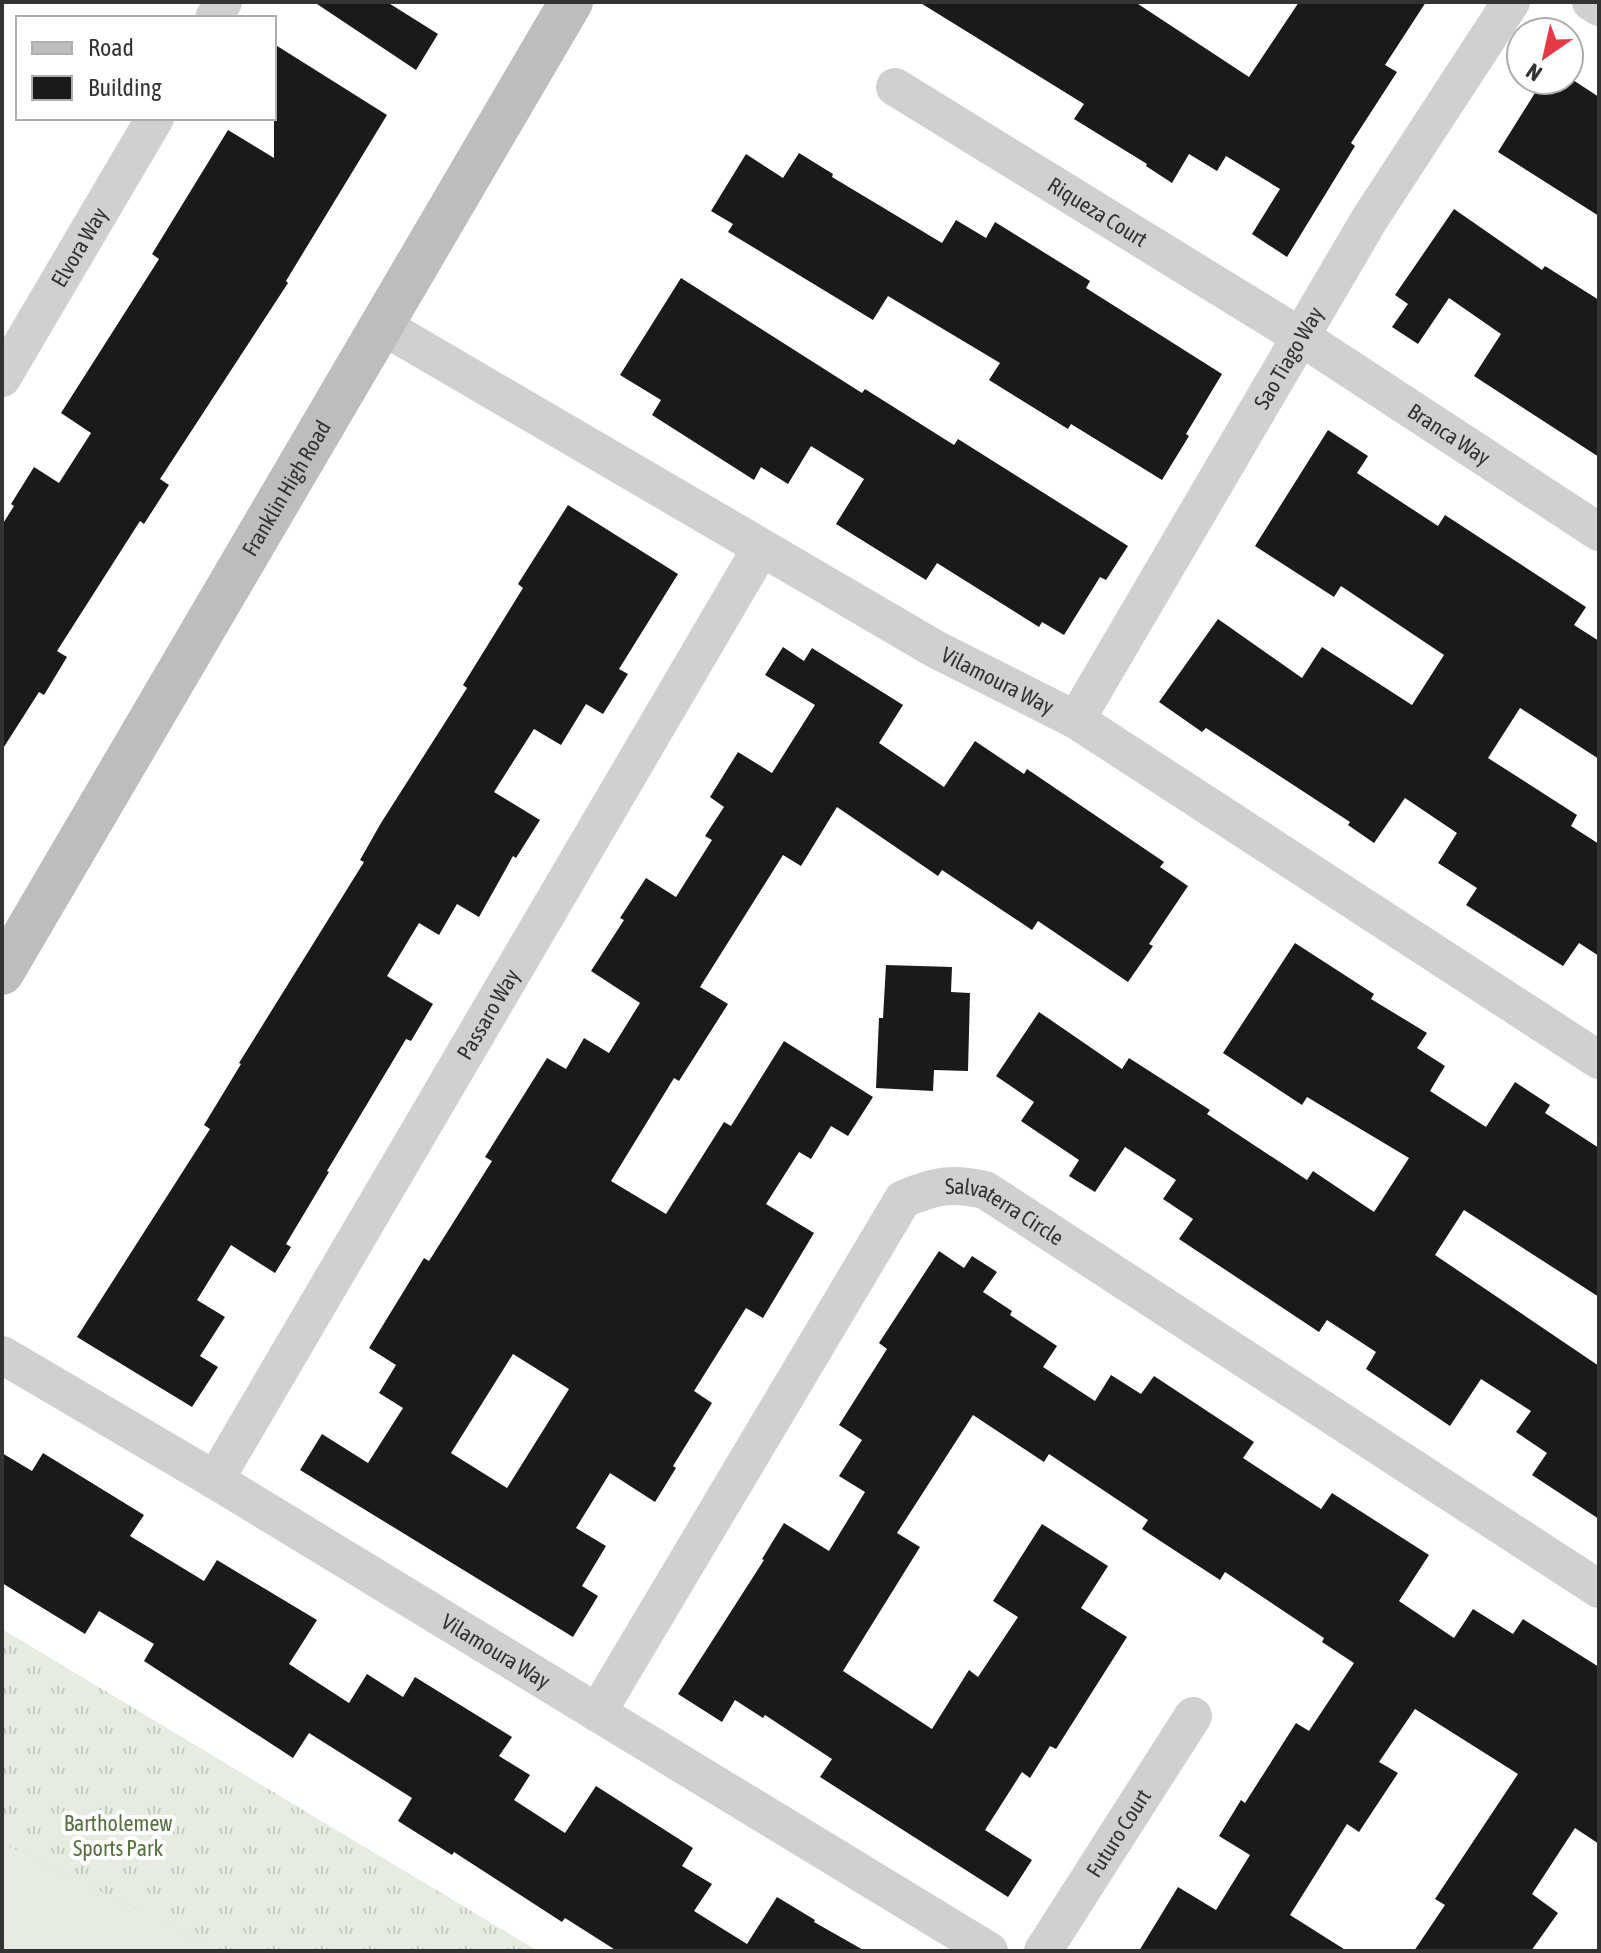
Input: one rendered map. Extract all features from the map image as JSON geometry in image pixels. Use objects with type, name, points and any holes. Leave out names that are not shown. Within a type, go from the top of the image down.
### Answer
[{"type":"street","name":"Franklin High Road","points":[[2,973],[571,2]]},
{"type":"street","name":"Sao Tiago Way","points":[[1076,720],[1369,220],[1511,2]]},
{"type":"street","points":[[1591,2],[1599,7]]},
{"type":"street","name":"Riqueza Court","points":[[895,87],[1301,337]]},
{"type":"street","name":"Elvora Way","points":[[2,378],[154,120]]},
{"type":"street","name":"Vilamoura Way","points":[[381,325],[937,650],[1076,720],[1599,1060]]},
{"type":"street","name":"Branca Way","points":[[1301,337],[1599,532]]},
{"type":"street","name":"Passaro Way","points":[[215,1480],[761,548]]},
{"type":"street","name":"Salvaterra Circle","points":[[597,1713],[903,1199],[935,1186],[961,1184],[985,1190],[1599,1589]]},
{"type":"street","name":"Vilamoura Way","points":[[2,1355],[215,1480],[989,1951]]},
{"type":"street","name":"Futuro Court","points":[[1043,1951],[1193,1716]]},
{"type":"green space","name":"Bartholemew Sports Park","points":[[2,1629],[538,1951],[2,1951]]},
{"type":"green space","points":[[2,1843],[221,1951],[2,1951]]},
{"type":"building","points":[[314,2],[387,2],[438,34],[416,70]]},
{"type":"building","points":[[919,2],[1135,2],[1249,77],[1299,2],[1426,2],[1385,65],[1397,72],[1351,143],[1355,146],[1287,257],[1252,234],[1280,189],[1226,156],[1217,171],[1189,154],[1172,183],[1074,119],[1084,104]]},
{"type":"building","points":[[276,45],[387,115],[286,281],[288,283],[160,479],[169,485],[144,524],[140,521],[57,651],[67,657],[44,695],[39,692],[2,750],[2,525],[14,506],[11,504],[34,467],[59,483],[91,433],[61,413],[159,259],[152,254],[228,130],[274,158]]},
{"type":"building","points":[[1585,88],[1599,97],[1599,216],[1498,152],[1533,96],[1585,96]]},
{"type":"building","points":[[799,153],[833,174],[832,177],[942,243],[956,220],[986,238],[995,222],[1090,281],[1086,288],[1222,374],[1162,480],[1071,424],[1068,429],[989,380],[1000,363],[888,296],[873,320],[728,232],[733,224],[711,211],[746,154],[783,178]]},
{"type":"building","points":[[1454,209],[1542,270],[1545,266],[1599,300],[1599,457],[1474,376],[1501,334],[1449,298],[1418,344],[1392,327],[1408,304],[1395,295]]},
{"type":"building","points":[[681,278],[862,393],[865,389],[954,445],[958,439],[1128,546],[1106,580],[1100,577],[1064,635],[1042,622],[1039,627],[937,563],[926,580],[836,524],[864,479],[811,446],[788,484],[761,467],[754,480],[652,415],[661,400],[620,375]]},
{"type":"building","points":[[1328,430],[1368,456],[1357,473],[1438,526],[1445,515],[1586,607],[1574,625],[1599,641],[1599,759],[1520,708],[1488,758],[1577,815],[1571,826],[1599,844],[1599,956],[1579,943],[1563,966],[1466,905],[1477,888],[1438,863],[1457,833],[1405,798],[1374,843],[1348,825],[1350,822],[1206,728],[1202,732],[1159,702],[1218,619],[1302,678],[1322,647],[1412,705],[1444,655],[1341,586],[1334,597],[1255,546]]},
{"type":"building","points":[[568,505],[678,574],[619,669],[628,674],[603,714],[586,704],[561,745],[534,729],[494,792],[540,820],[516,858],[513,856],[479,917],[457,904],[439,935],[419,923],[387,976],[433,1004],[411,1041],[406,1039],[327,1171],[286,1244],[291,1247],[275,1273],[231,1245],[197,1300],[225,1317],[200,1356],[218,1367],[192,1407],[77,1337],[210,1129],[204,1125],[239,1063],[364,862],[360,860],[381,823],[467,688],[463,685],[523,588],[518,584]]},
{"type":"building","points":[[783,647],[804,661],[812,648],[903,705],[879,743],[944,787],[975,741],[1024,774],[1027,769],[1164,862],[1160,867],[1188,886],[1128,982],[1038,921],[1032,930],[942,870],[938,876],[837,807],[801,866],[783,855],[700,987],[728,1004],[679,1081],[674,1078],[611,1181],[666,1214],[724,1122],[731,1126],[784,1041],[873,1097],[848,1136],[831,1126],[811,1159],[799,1152],[766,1204],[814,1233],[763,1318],[746,1308],[694,1391],[712,1403],[655,1502],[610,1473],[576,1528],[606,1546],[582,1586],[598,1596],[573,1637],[300,1470],[322,1434],[368,1463],[403,1408],[379,1393],[396,1365],[369,1348],[424,1258],[429,1261],[492,1161],[485,1157],[547,1058],[566,1069],[584,1038],[609,1053],[640,1003],[591,971],[624,920],[620,918],[646,878],[676,897],[712,840],[705,836],[724,807],[710,797],[738,752],[772,773],[815,705],[765,675]],"holes":[[[513,1354],[569,1389],[507,1488],[451,1453]]]},
{"type":"building","points":[[1295,943],[1374,994],[1371,999],[1427,1033],[1417,1048],[1445,1066],[1430,1091],[1486,1127],[1515,1082],[1550,1105],[1545,1113],[1599,1148],[1599,1297],[1464,1210],[1435,1255],[1599,1366],[1599,1519],[1532,1475],[1547,1453],[1516,1432],[1531,1411],[1481,1379],[1450,1426],[1366,1369],[1376,1352],[1327,1320],[1319,1332],[1179,1239],[1193,1219],[1163,1199],[1176,1180],[1125,1147],[1095,1192],[1069,1176],[1079,1160],[1021,1121],[1034,1102],[996,1076],[1039,1012],[1122,1069],[1129,1058],[1210,1110],[1207,1114],[1307,1180],[1313,1171],[1374,1212],[1409,1158],[1307,1097],[1302,1105],[1223,1053]]},
{"type":"building","points":[[886,965],[952,967],[951,992],[970,993],[968,1071],[934,1070],[933,1091],[876,1088],[879,1018],[883,1018]]},
{"type":"building","points":[[939,1251],[964,1268],[972,1256],[997,1272],[983,1292],[1012,1311],[1010,1315],[1057,1346],[1043,1367],[1095,1401],[1111,1375],[1141,1394],[1154,1376],[1254,1442],[1243,1458],[1321,1509],[1332,1493],[1429,1555],[1399,1601],[1454,1638],[1473,1609],[1513,1634],[1523,1619],[1599,1667],[1599,1844],[1575,1828],[1532,1894],[1558,1913],[1531,1951],[1414,1951],[1445,1905],[1435,1899],[1518,1774],[1415,1709],[1379,1762],[1398,1773],[1359,1832],[1347,1824],[1290,1915],[1347,1951],[1139,1951],[1178,1887],[1216,1910],[1250,1855],[1219,1836],[1241,1800],[1245,1803],[1296,1723],[1309,1731],[1354,1663],[1322,1642],[1324,1638],[1225,1572],[1220,1580],[1142,1529],[1148,1520],[1049,1454],[1044,1462],[973,1415],[897,1533],[920,1547],[843,1671],[932,1729],[969,1670],[978,1677],[1018,1617],[993,1601],[1042,1524],[1108,1566],[1081,1608],[1127,1637],[1056,1749],[1050,1746],[1030,1778],[1022,1772],[985,1830],[1032,1860],[1008,1897],[820,1777],[832,1759],[765,1715],[763,1718],[735,1700],[722,1722],[678,1694],[764,1560],[784,1523],[829,1551],[865,1492],[839,1476],[862,1440],[839,1425],[887,1349],[879,1343]]},
{"type":"building","points":[[2,1453],[32,1471],[43,1453],[144,1515],[130,1536],[204,1581],[217,1560],[317,1620],[289,1664],[349,1703],[367,1674],[403,1697],[415,1677],[512,1737],[499,1756],[530,1775],[514,1800],[565,1833],[596,1786],[693,1848],[682,1866],[712,1884],[694,1911],[747,1944],[777,1897],[865,1951],[617,1951],[565,1918],[562,1922],[454,1852],[452,1855],[398,1821],[412,1798],[309,1733],[293,1758],[144,1661],[154,1644],[99,1611],[85,1634],[2,1583]]}]
